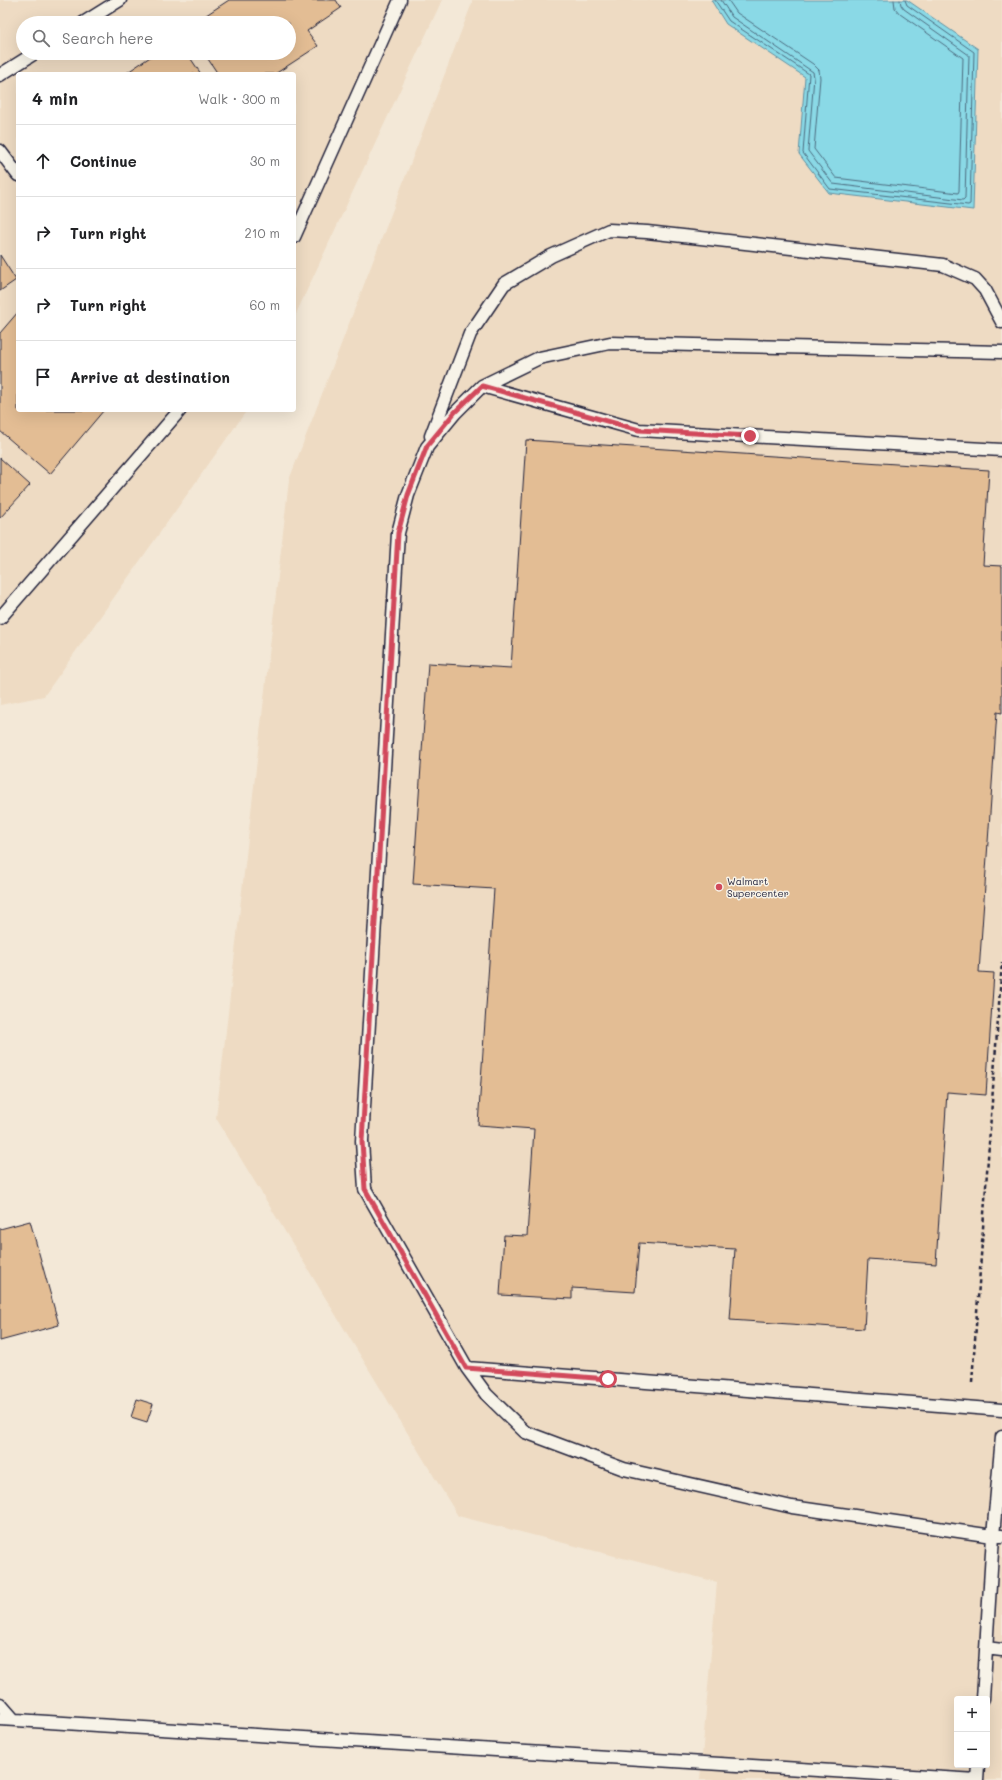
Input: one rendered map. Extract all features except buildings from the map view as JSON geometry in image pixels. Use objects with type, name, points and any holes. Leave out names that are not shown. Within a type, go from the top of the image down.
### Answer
[{"type":"lane","points":[[94,16],[120,0]]},
{"type":"lane","points":[[296,233],[400,0]]},
{"type":"lane","points":[[0,75],[24,60]]},
{"type":"lane","points":[[0,151],[16,172]]},
{"type":"lane","points":[[998,1536],[792,1507],[624,1469],[525,1432],[486,1394],[466,1368],[365,1189],[362,1141],[398,533],[408,495],[470,334],[504,284],[551,256],[609,230],[655,232],[943,265],[975,279],[985,290],[1002,322]]},
{"type":"lane","points":[[427,446],[455,412],[482,386],[539,358],[610,343],[1002,352]]},
{"type":"lane","points":[[482,386],[639,430],[1002,450]]},
{"type":"lane","points":[[0,618],[178,412]]},
{"type":"lane","points":[[466,1368],[1002,1410]]},
{"type":"lane","points":[[983,1696],[986,1648],[998,1536],[1002,1437]]},
{"type":"lane","points":[[986,1648],[1002,1650]]},
{"type":"lane","points":[[0,1704],[14,1720]]},
{"type":"lane","points":[[0,1719],[977,1780],[978,1768]]},
{"type":"path","points":[[972,1382],[1002,962]]},
{"type":"shaded area","points":[[0,0],[442,0],[296,314],[296,72],[16,72],[16,412],[246,412],[44,696],[0,705]]},
{"type":"shaded area","points":[[472,0],[1002,0],[1002,1780],[700,1780],[717,1582],[458,1516],[216,1118],[289,480]]},
{"type":"water","points":[[711,0],[907,0],[978,49],[973,210],[829,193],[799,154],[805,77],[726,24]]},
{"type":"place","name":"Walmart Supercenter","points":[[719,887]]},
{"type":"route","points":[[608,1379],[466,1368],[365,1189],[362,1141],[398,533],[408,495],[427,446],[455,412],[482,386],[639,430],[750,436]]}]
